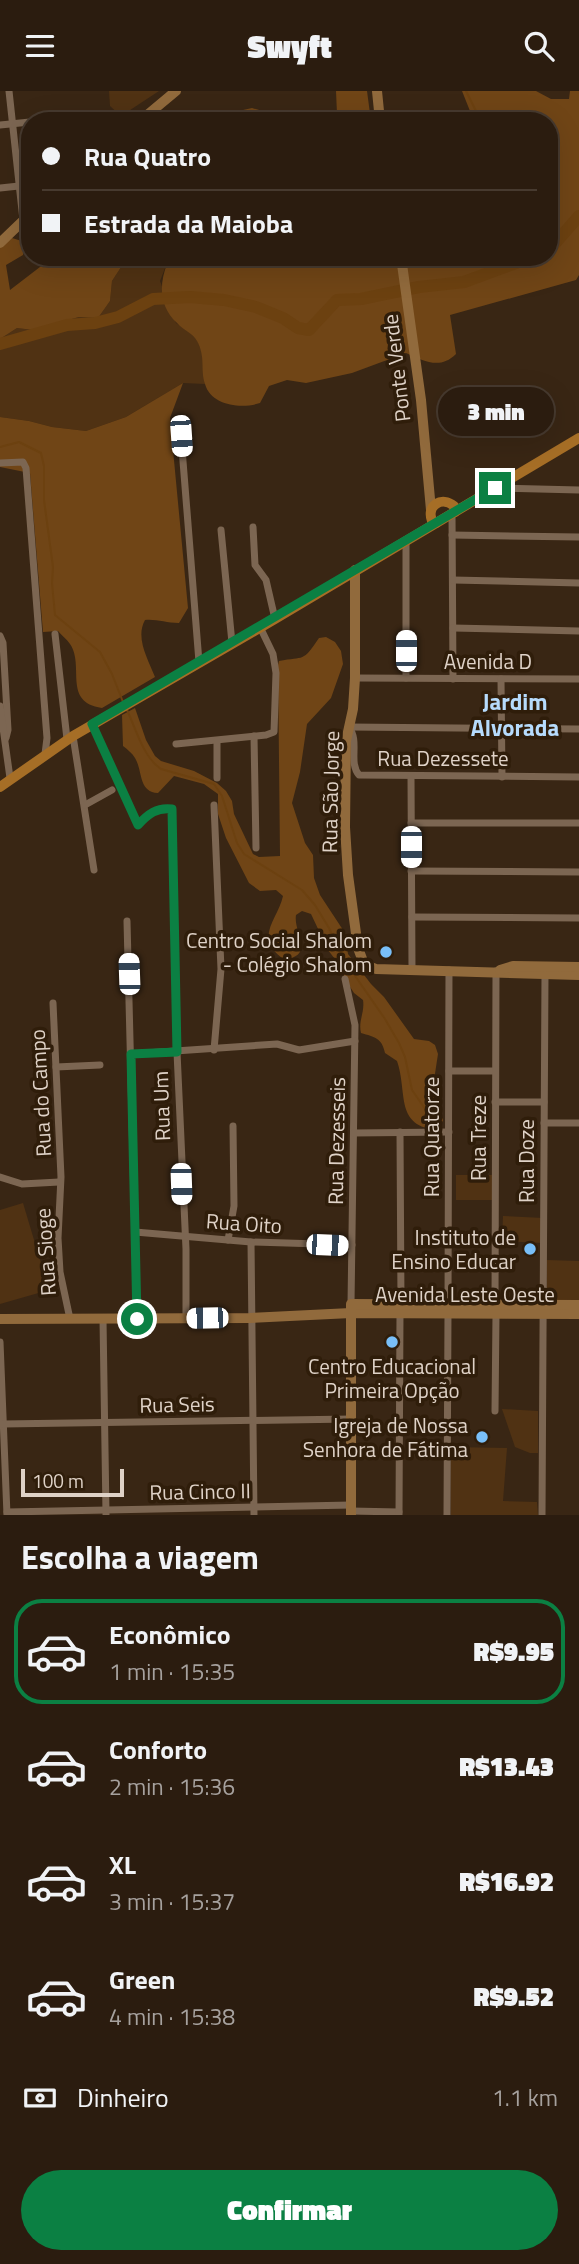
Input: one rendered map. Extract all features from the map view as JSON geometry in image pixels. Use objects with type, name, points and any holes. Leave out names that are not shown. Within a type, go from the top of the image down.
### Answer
[{"type":"main road","points":[[0,787],[70,737],[411,538],[432,516],[476,499],[579,437]]},
{"type":"main road","points":[[432,516],[437,503],[451,507]]},
{"type":"street","points":[[9,91],[21,195]]},
{"type":"street","points":[[152,112],[176,91]]},
{"type":"street","points":[[377,91],[379,112]]},
{"type":"street","points":[[0,125],[21,123]]},
{"type":"street","points":[[0,188],[19,186]]},
{"type":"street","points":[[0,243],[21,222]]},
{"type":"street","name":"Ponte Verde","points":[[402,266],[416,353],[432,516]]},
{"type":"street","points":[[181,436],[199,662]]},
{"type":"street","points":[[0,463],[23,462],[26,468],[47,738],[45,754]]},
{"type":"street","points":[[427,475],[436,492],[451,507],[453,679]]},
{"type":"street","points":[[495,488],[579,490]]},
{"type":"street","points":[[253,527],[255,565],[266,580],[275,619]]},
{"type":"street","points":[[221,530],[232,643]]},
{"type":"street","points":[[453,534],[579,537]]},
{"type":"street","points":[[406,678],[411,538]]},
{"type":"street","name":"Rua São Jorge","points":[[355,570],[355,678],[345,778],[345,827],[348,875],[358,948],[367,966],[376,969],[412,970]]},
{"type":"street","points":[[453,580],[579,583]]},
{"type":"street","points":[[176,744],[272,733],[276,727],[276,673],[273,655],[260,627]]},
{"type":"street","points":[[453,628],[579,631]]},
{"type":"street","points":[[55,634],[94,870]]},
{"type":"street","points":[[0,636],[3,643],[10,778]]},
{"type":"street","name":"Avenida D","points":[[355,678],[579,680]]},
{"type":"street","points":[[501,679],[502,777]]},
{"type":"street","points":[[0,706],[2,730],[6,738]]},
{"type":"street","name":"Rua Um","points":[[92,724],[138,825],[154,811],[172,809],[186,1318]]},
{"type":"street","points":[[349,727],[579,729]]},
{"type":"street","name":"Rua Dezessete","points":[[349,727],[355,737],[356,773],[359,775],[579,776]]},
{"type":"street","points":[[254,736],[256,848]]},
{"type":"street","points":[[217,740],[217,778]]},
{"type":"street","points":[[411,776],[412,970],[579,975]]},
{"type":"street","points":[[85,805],[112,790]]},
{"type":"street","points":[[214,806],[220,990],[214,1050]]},
{"type":"street","points":[[411,823],[579,823]]},
{"type":"street","points":[[411,871],[579,872]]},
{"type":"street","points":[[412,917],[579,918]]},
{"type":"street","points":[[127,921],[137,1319]]},
{"type":"street","points":[[496,971],[513,966],[579,967]]},
{"type":"street","name":"Rua Quatorze","points":[[447,1515],[449,970]]},
{"type":"street","name":"Rua Treze","points":[[495,1411],[496,971]]},
{"type":"street","name":"Rua Doze","points":[[542,1515],[545,975]]},
{"type":"street","name":"Rua Dezesseis","points":[[345,979],[355,1025],[351,1309]]},
{"type":"street","name":"Rua do Campo","points":[[53,1003],[61,1177],[59,1182]]},
{"type":"street","points":[[131,1054],[282,1044],[299,1050],[355,1041]]},
{"type":"street","points":[[56,1067],[100,1065]]},
{"type":"street","points":[[449,1070],[495,1071]]},
{"type":"street","points":[[495,1102],[544,1102]]},
{"type":"street","points":[[544,1123],[579,1123]]},
{"type":"street","points":[[228,1240],[234,1206],[233,1126]]},
{"type":"street","points":[[399,1513],[400,1132]]},
{"type":"street","points":[[354,1133],[449,1132]]},
{"type":"street","points":[[0,1177],[22,1184],[59,1182]]},
{"type":"street","name":"Rua Sioge","points":[[59,1182],[60,1272],[70,1319]]},
{"type":"street","name":"Rua Oito","points":[[135,1232],[251,1242],[352,1245]]},
{"type":"street","points":[[251,1242],[254,1511]]},
{"type":"street","name":"Avenida Leste Oeste","points":[[0,1319],[250,1318],[351,1309],[543,1309],[579,1305]]},
{"type":"street","points":[[351,1309],[351,1510]]},
{"type":"street","name":"Avenida Leste Oeste","points":[[543,1309],[579,1314]]},
{"type":"street","points":[[103,1319],[106,1513]]},
{"type":"street","points":[[0,1342],[3,1472],[7,1514]]},
{"type":"street","name":"Rua Seis","points":[[2,1422],[351,1419]]},
{"type":"street","name":"Rua Cinco II","points":[[7,1514],[351,1510],[399,1513]]},
{"type":"shaded area","points":[[109,91],[159,91],[127,112],[117,112],[110,106]]},
{"type":"shaded area","points":[[336,91],[367,91],[370,112],[337,112]]},
{"type":"shaded area","points":[[462,91],[536,91],[551,99],[569,99],[570,91],[579,91],[579,275],[576,280],[450,315],[456,354],[444,362],[432,363],[406,353],[352,373],[306,383],[287,380],[269,386],[260,403],[253,405],[228,404],[214,397],[205,384],[197,341],[171,316],[164,302],[162,287],[166,266],[558,266],[558,112],[470,112]]},
{"type":"shaded area","points":[[252,108],[266,112],[234,112]]},
{"type":"shaded area","points":[[12,238],[21,241],[21,256],[6,265],[10,290],[41,266],[122,266],[112,281],[110,301],[98,318],[79,317],[33,330],[17,328],[0,339],[0,247]]},
{"type":"shaded area","points":[[122,266],[166,266],[160,281],[176,323],[196,337],[203,355],[205,384],[183,383],[126,417],[86,431],[0,417],[0,339],[17,328],[33,330],[79,317],[98,318],[110,301],[112,281]]},
{"type":"shaded area","points":[[183,383],[170,418],[188,608],[179,623],[145,620],[142,641],[155,677],[102,708],[82,699],[78,691],[76,662],[69,642],[58,631],[43,632],[30,473],[0,467],[0,417],[86,431],[126,417]]},
{"type":"shaded area","points":[[326,637],[335,642],[341,651],[343,664],[331,698],[307,724],[292,803],[305,843],[313,855],[314,878],[320,895],[345,933],[348,954],[414,1039],[429,1041],[435,1045],[438,1054],[432,1093],[443,1120],[439,1130],[415,1122],[409,1115],[397,1061],[385,1053],[377,1039],[361,1033],[363,1000],[354,993],[345,979],[311,914],[302,911],[296,915],[301,942],[299,953],[285,960],[275,952],[270,944],[270,929],[283,896],[276,890],[260,891],[249,883],[226,838],[218,814],[218,794],[204,784],[174,776],[158,793],[152,792],[144,785],[135,758],[123,746],[122,715],[135,708],[146,740],[155,756],[161,761],[194,771],[217,783],[232,801],[234,814],[253,854],[259,857],[280,856],[278,665],[279,661],[302,657],[319,638]]},
{"type":"shaded area","points":[[456,1175],[494,1175],[494,1200],[456,1200]]},
{"type":"shaded area","points":[[23,1203],[49,1290],[0,1304],[0,1210]]},
{"type":"shaded area","points":[[503,1216],[543,1218],[542,1243],[502,1241]]},
{"type":"shaded area","points":[[547,1260],[579,1261],[579,1301],[547,1302]]},
{"type":"shaded area","points":[[502,1409],[538,1411],[538,1453],[515,1447]]},
{"type":"shaded area","points":[[451,1447],[507,1448],[503,1501],[537,1502],[538,1515],[451,1515]]},
{"type":"waterway","points":[[466,91],[476,112]]},
{"type":"waterway","points":[[558,240],[579,216]]},
{"type":"waterway","points":[[0,344],[67,325],[95,323],[118,317],[153,299],[190,297],[224,300],[256,307],[283,318],[298,328],[309,330],[337,300],[361,299],[419,287],[464,282],[508,266]]},
{"type":"waterway","points":[[0,447],[19,442],[41,453],[53,567],[55,615],[100,652],[123,702]]},
{"type":"waterway","points":[[127,710],[145,750],[155,764],[161,769],[214,784],[222,796],[237,843],[244,854],[302,890],[315,905],[344,960],[399,1043],[412,1090],[435,1123]]},
{"type":"place","name":"Centro Social Shalom - Colégio Shalom","points":[[386,952]]},
{"type":"place","name":"Instituto de Ensino Educar","points":[[530,1249]]},
{"type":"place","name":"Centro Educacional Primeira Opção","points":[[392,1342]]},
{"type":"place","name":"Igreja de Nossa Senhora de Fátima","points":[[482,1437]]},
{"type":"district","name":"Jardim Alvorada","points":[[515,714]]},
{"type":"route","points":[[137,1319],[131,1054],[177,1052],[172,809],[154,811],[138,825],[92,724],[495,488]]}]
